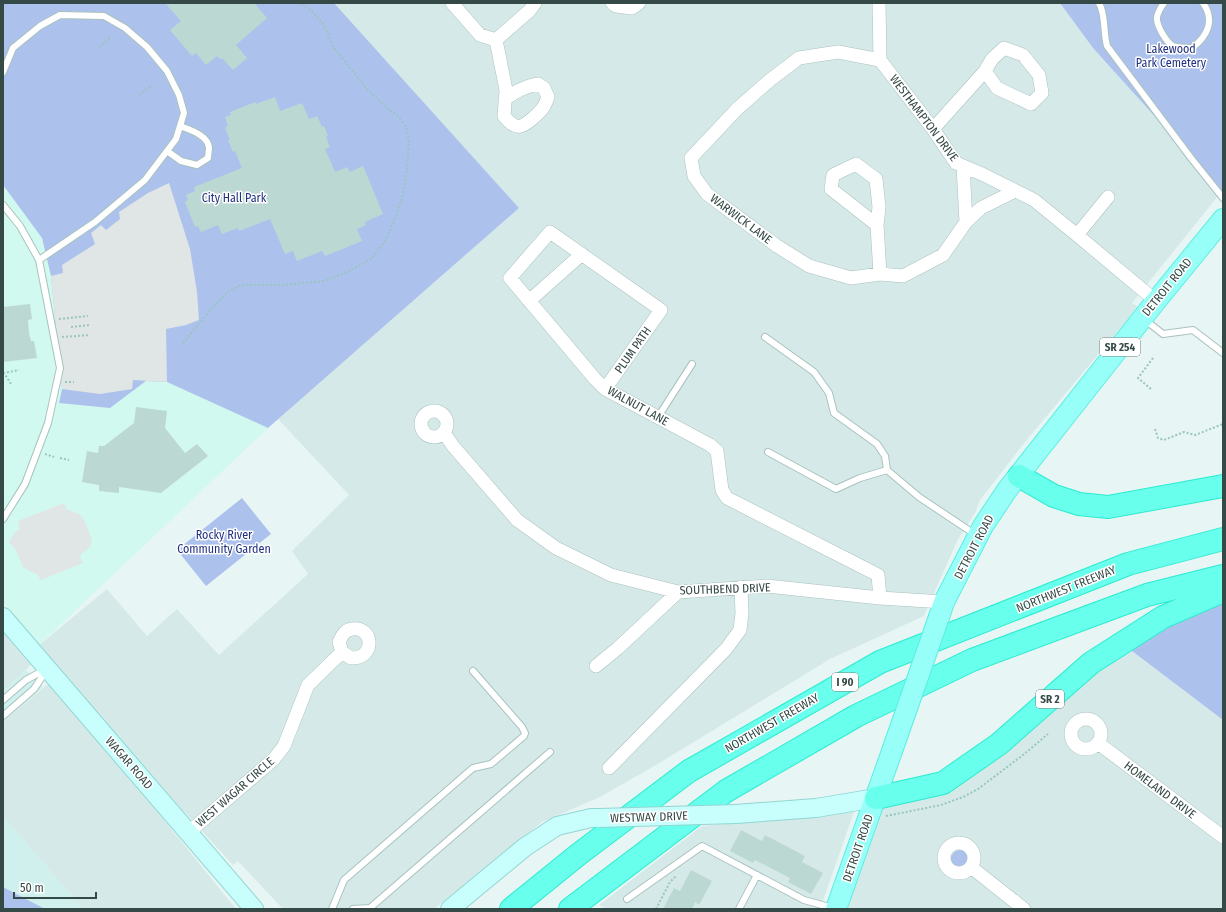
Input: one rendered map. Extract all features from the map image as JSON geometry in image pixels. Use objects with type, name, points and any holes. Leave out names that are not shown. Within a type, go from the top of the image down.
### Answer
[{"type":"highway","points":[[1019,476],[1054,496],[1079,504],[1108,507],[1223,486]]},
{"type":"highway","name":"NORTHWEST FREEWAY","points":[[511,909],[579,854],[689,771],[880,662],[1128,564],[1223,539]]},
{"type":"highway","points":[[570,909],[726,791],[856,716],[972,660],[1147,595],[1223,576]]},
{"type":"highway","name":"SR 2","points":[[876,798],[943,783],[999,744],[1091,662],[1163,617],[1223,591]]},
{"type":"main road","name":"DETROIT ROAD","points":[[837,909],[941,610],[983,526],[1019,476],[1142,318],[1223,219]]},
{"type":"main road","name":"WAGAR ROAD","points":[[3,617],[254,909]]},
{"type":"main road","name":"WESTWAY DRIVE","points":[[450,909],[524,847],[557,826],[590,818],[736,814],[816,808],[876,798]]},
{"type":"street","points":[[452,3],[480,34],[496,40]]},
{"type":"street","points":[[496,40],[529,11],[535,3]]},
{"type":"street","points":[[612,3],[616,6],[632,8],[639,3]]},
{"type":"street","points":[[879,3],[880,60]]},
{"type":"street","points":[[496,40],[506,90],[505,99]]},
{"type":"street","points":[[934,129],[985,71],[992,59],[1004,48],[1022,55],[1039,75],[1042,93],[1031,104],[997,88],[985,71]]},
{"type":"street","name":"WARWICK LANE","points":[[880,60],[838,52],[799,58],[770,80],[737,109],[691,158],[694,176],[708,194],[777,246],[809,266],[851,278],[880,274],[903,276],[943,255],[966,222],[982,208],[1015,191]]},
{"type":"street","name":"WESTHAMPTON DRIVE","points":[[880,60],[934,129],[956,163],[982,174],[1034,200],[1156,301]]},
{"type":"street","points":[[877,225],[831,189],[833,175],[856,164],[876,179],[879,207],[877,225],[880,274]]},
{"type":"street","points":[[963,166],[966,222]]},
{"type":"street","points":[[1077,235],[1108,198]]},
{"type":"street","name":"WALNUT LANE","points":[[661,310],[550,232],[510,278],[595,379],[606,389],[710,445],[717,451],[722,490],[727,498],[878,575],[880,598]]},
{"type":"street","points":[[529,301],[582,254]]},
{"type":"street","name":"PLUM PATH","points":[[606,389],[661,310]]},
{"type":"street","name":"SOUTHBEND DRIVE","points":[[444,433],[453,446],[517,520],[556,548],[611,575],[678,592],[767,586],[880,598],[941,610]]},
{"type":"street","points":[[609,768],[726,649],[740,630],[742,612],[741,587]]},
{"type":"street","points":[[596,666],[618,648],[678,592]]},
{"type":"street","name":"WEST WAGAR CIRCLE","points":[[189,832],[274,759],[284,746],[308,686],[342,652]]},
{"type":"street","name":"HOMELAND DRIVE","points":[[1098,743],[1223,837]]},
{"type":"street","points":[[971,868],[1024,909]]},
{"type":"lane","points":[[1099,3],[1105,24],[1104,36],[1107,46],[1223,198]]},
{"type":"lane","points":[[1164,3],[1160,8],[1157,18],[1160,29],[1165,38],[1174,46],[1192,48],[1201,41],[1208,29],[1210,17],[1203,3]]},
{"type":"lane","points":[[3,72],[13,48],[40,26],[60,16],[104,16],[125,28],[147,47],[166,71],[179,95],[184,113],[176,139],[145,180],[95,222],[39,260]]},
{"type":"lane","points":[[167,151],[181,161],[197,165],[208,158],[209,148],[206,140],[199,134],[180,126]]},
{"type":"lane","points":[[3,205],[20,226],[39,260],[60,368],[48,423],[25,484],[3,519]]},
{"type":"lane","points":[[1142,318],[1163,334],[1193,330],[1223,353]]},
{"type":"lane","points":[[765,337],[814,372],[829,393],[834,413],[877,444],[885,456],[887,470],[919,497],[978,536]]},
{"type":"lane","points":[[658,417],[692,364]]},
{"type":"lane","points":[[768,452],[836,489],[860,478],[887,470]]},
{"type":"lane","points":[[3,700],[26,680],[48,668]]},
{"type":"lane","points":[[3,716],[34,690],[48,668]]},
{"type":"lane","points":[[332,909],[344,880],[473,768],[491,764],[524,736],[525,733],[522,727],[473,671]]},
{"type":"lane","points":[[353,909],[370,908],[550,752]]},
{"type":"lane","points":[[627,899],[702,846],[804,900],[837,909]]},
{"type":"lane","points":[[739,909],[757,875]]},
{"type":"path","points":[[183,343],[229,291],[239,286],[282,285],[324,281],[347,272],[371,259],[384,243],[396,217],[404,191],[407,167],[409,141],[406,128],[398,116],[388,109],[368,90],[335,49],[323,24],[310,9],[302,3]]},
{"type":"path","points":[[99,47],[110,37]]},
{"type":"path","points":[[139,95],[152,85]]},
{"type":"path","points":[[51,320],[88,316]]},
{"type":"path","points":[[71,327],[90,325]]},
{"type":"path","points":[[72,336],[90,335]]},
{"type":"path","points":[[1151,388],[1138,378],[1153,358]]},
{"type":"path","points":[[11,384],[4,372],[19,370]]},
{"type":"path","points":[[1155,429],[1158,438],[1164,440],[1184,432],[1195,435],[1223,424]]},
{"type":"path","points":[[60,458],[69,460]]},
{"type":"path","points":[[656,909],[670,882],[686,864],[685,858]]},
{"type":"shaded area","points":[[334,3],[1060,3],[1093,48],[1222,191],[1132,303],[1138,307],[1025,442],[980,500],[975,513],[957,541],[924,616],[830,659],[656,765],[600,797],[542,822],[434,909],[283,909],[238,861],[233,865],[176,803],[38,646],[107,589],[147,636],[177,609],[219,655],[308,574],[292,551],[349,495],[278,419],[519,208]]},
{"type":"shaded area","points":[[169,183],[190,249],[197,292],[199,320],[186,325],[166,329],[167,382],[133,380],[132,389],[100,394],[62,389],[51,276],[63,273],[62,265],[95,244],[91,233],[101,225],[106,230],[120,219],[119,212],[148,193]]},
{"type":"shaded area","points":[[3,185],[42,238],[51,276],[53,295],[62,389],[59,402],[110,408],[146,381],[167,382],[268,428],[38,646],[3,604]]},
{"type":"shaded area","points":[[64,503],[67,510],[77,513],[83,518],[92,539],[91,544],[80,557],[83,563],[41,580],[37,574],[23,567],[15,549],[9,542],[15,532],[20,529],[18,521]]},
{"type":"shaded area","points":[[3,630],[32,664],[3,691]]},
{"type":"shaded area","points":[[1128,648],[1223,720],[1223,909],[842,909],[879,805],[937,790],[1086,681]]},
{"type":"shaded area","points":[[26,670],[43,687],[3,722],[3,691]]},
{"type":"shaded area","points":[[49,683],[125,772],[236,909],[83,909],[3,816],[3,722]]},
{"type":"shaded area","points":[[854,812],[820,909],[607,909],[599,905],[702,826]]},
{"type":"shaded area","points":[[3,816],[83,909],[3,909]]},
{"type":"green space","name":"City Hall Park","points":[[3,3],[334,3],[519,208],[268,428],[167,382],[146,381],[110,408],[59,403],[62,389],[51,276],[42,238],[3,185]]},
{"type":"green space","name":"Lakewood Park Cemetery","points":[[1060,3],[1223,3],[1222,191],[1093,48]]},
{"type":"green space","name":"Rocky River Community Garden","points":[[242,498],[271,534],[206,586],[177,550]]},
{"type":"green space","points":[[1223,602],[1223,720],[1128,648],[1199,610]]},
{"type":"green space","points":[[960,850],[966,853],[969,859],[966,865],[960,868],[954,865],[951,859],[954,853]]},
{"type":"green space","points":[[3,887],[45,909],[3,909]]},
{"type":"building","points":[[165,3],[254,3],[267,18],[236,45],[247,58],[233,70],[222,58],[220,59],[217,56],[206,65],[196,53],[192,56],[170,30],[181,21]]},
{"type":"building","points":[[275,97],[280,111],[302,103],[309,119],[317,116],[322,127],[324,126],[328,136],[326,137],[330,147],[325,149],[335,172],[347,167],[350,172],[363,166],[383,214],[365,222],[366,225],[357,229],[362,241],[325,256],[322,251],[297,261],[293,251],[285,254],[270,219],[239,231],[238,228],[222,234],[218,225],[201,232],[198,226],[195,227],[185,202],[188,200],[186,195],[195,191],[194,187],[242,168],[235,151],[233,152],[228,140],[230,140],[225,128],[228,126],[225,117],[231,115],[230,112],[255,102],[256,104]]},
{"type":"building","points":[[30,304],[32,319],[28,320],[29,333],[31,341],[34,341],[37,358],[3,362],[3,307]]},
{"type":"building","points":[[136,407],[167,411],[165,428],[185,453],[197,444],[208,456],[161,493],[119,487],[119,493],[99,491],[99,485],[82,482],[87,451],[98,453],[99,446],[104,446],[134,423]]},
{"type":"building","points":[[741,830],[762,841],[765,835],[805,856],[802,862],[823,873],[811,894],[788,882],[790,878],[755,860],[753,863],[730,851]]},
{"type":"building","points":[[691,870],[712,881],[699,905],[695,902],[692,909],[663,909],[674,888],[680,891]]}]
